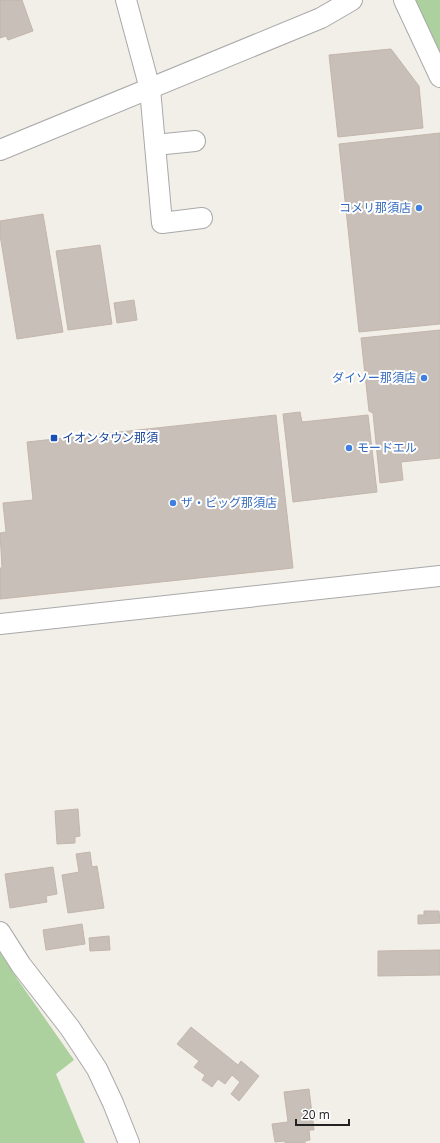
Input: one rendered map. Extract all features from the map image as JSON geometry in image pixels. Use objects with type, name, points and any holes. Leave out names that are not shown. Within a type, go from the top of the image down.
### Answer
[{"type":"street","points":[[126,0],[150,89],[162,223],[202,218]]},
{"type":"street","points":[[0,150],[321,18],[352,0]]},
{"type":"street","points":[[404,0],[440,78]]},
{"type":"street","points":[[155,144],[195,141]]},
{"type":"street","points":[[0,624],[440,576]]},
{"type":"street","points":[[0,932],[21,965],[70,1028],[97,1069],[129,1143]]},
{"type":"green space","points":[[399,0],[440,0],[440,89]]},
{"type":"green space","points":[[0,952],[74,1060],[56,1074],[85,1143],[0,1143]]},
{"type":"building","points":[[0,0],[22,0],[33,31],[8,40],[6,36],[0,38]]},
{"type":"building","points":[[391,49],[419,86],[423,128],[338,137],[329,55]]},
{"type":"building","points":[[440,133],[440,324],[359,332],[339,144]]},
{"type":"building","points":[[43,214],[63,332],[17,339],[0,235],[0,221]]},
{"type":"building","points":[[100,245],[112,324],[68,330],[56,251]]},
{"type":"building","points":[[134,300],[137,320],[117,323],[114,303]]},
{"type":"building","points":[[440,330],[440,458],[401,462],[403,480],[380,483],[373,413],[369,411],[361,338]]},
{"type":"building","points":[[300,412],[302,422],[368,415],[377,492],[293,502],[283,414]]},
{"type":"building","points":[[276,415],[293,568],[0,599],[0,568],[2,568],[0,533],[6,532],[3,503],[33,500],[27,442]]},
{"type":"building","points":[[78,809],[80,836],[75,837],[75,843],[57,844],[55,811]]},
{"type":"building","points":[[90,852],[92,867],[97,866],[104,908],[68,913],[62,875],[79,872],[76,854]]},
{"type":"building","points":[[53,867],[57,894],[46,896],[47,902],[10,908],[5,874]]},
{"type":"building","points":[[424,911],[439,911],[440,923],[418,924],[418,915],[424,915]]},
{"type":"building","points":[[82,924],[85,944],[46,950],[43,930]]},
{"type":"building","points":[[109,936],[110,950],[90,951],[89,938]]},
{"type":"building","points":[[440,950],[440,975],[378,976],[378,951]]},
{"type":"building","points":[[191,1027],[238,1065],[241,1061],[259,1076],[239,1101],[231,1094],[240,1082],[232,1075],[225,1084],[218,1079],[212,1087],[202,1080],[205,1075],[194,1067],[199,1061],[177,1044]]},
{"type":"building","points":[[309,1089],[314,1130],[309,1130],[310,1140],[305,1141],[305,1143],[285,1143],[285,1141],[275,1142],[272,1124],[288,1122],[284,1092]]},
{"type":"place","name":"コメリ那須店","points":[[419,208]]},
{"type":"place","name":"ダイソー那須店","points":[[424,378]]},
{"type":"place","name":"イオンタウン那須","points":[[54,438]]},
{"type":"place","name":"モードエル","points":[[349,448]]},
{"type":"place","name":"ザ・ビッグ那須店","points":[[173,503]]}]
